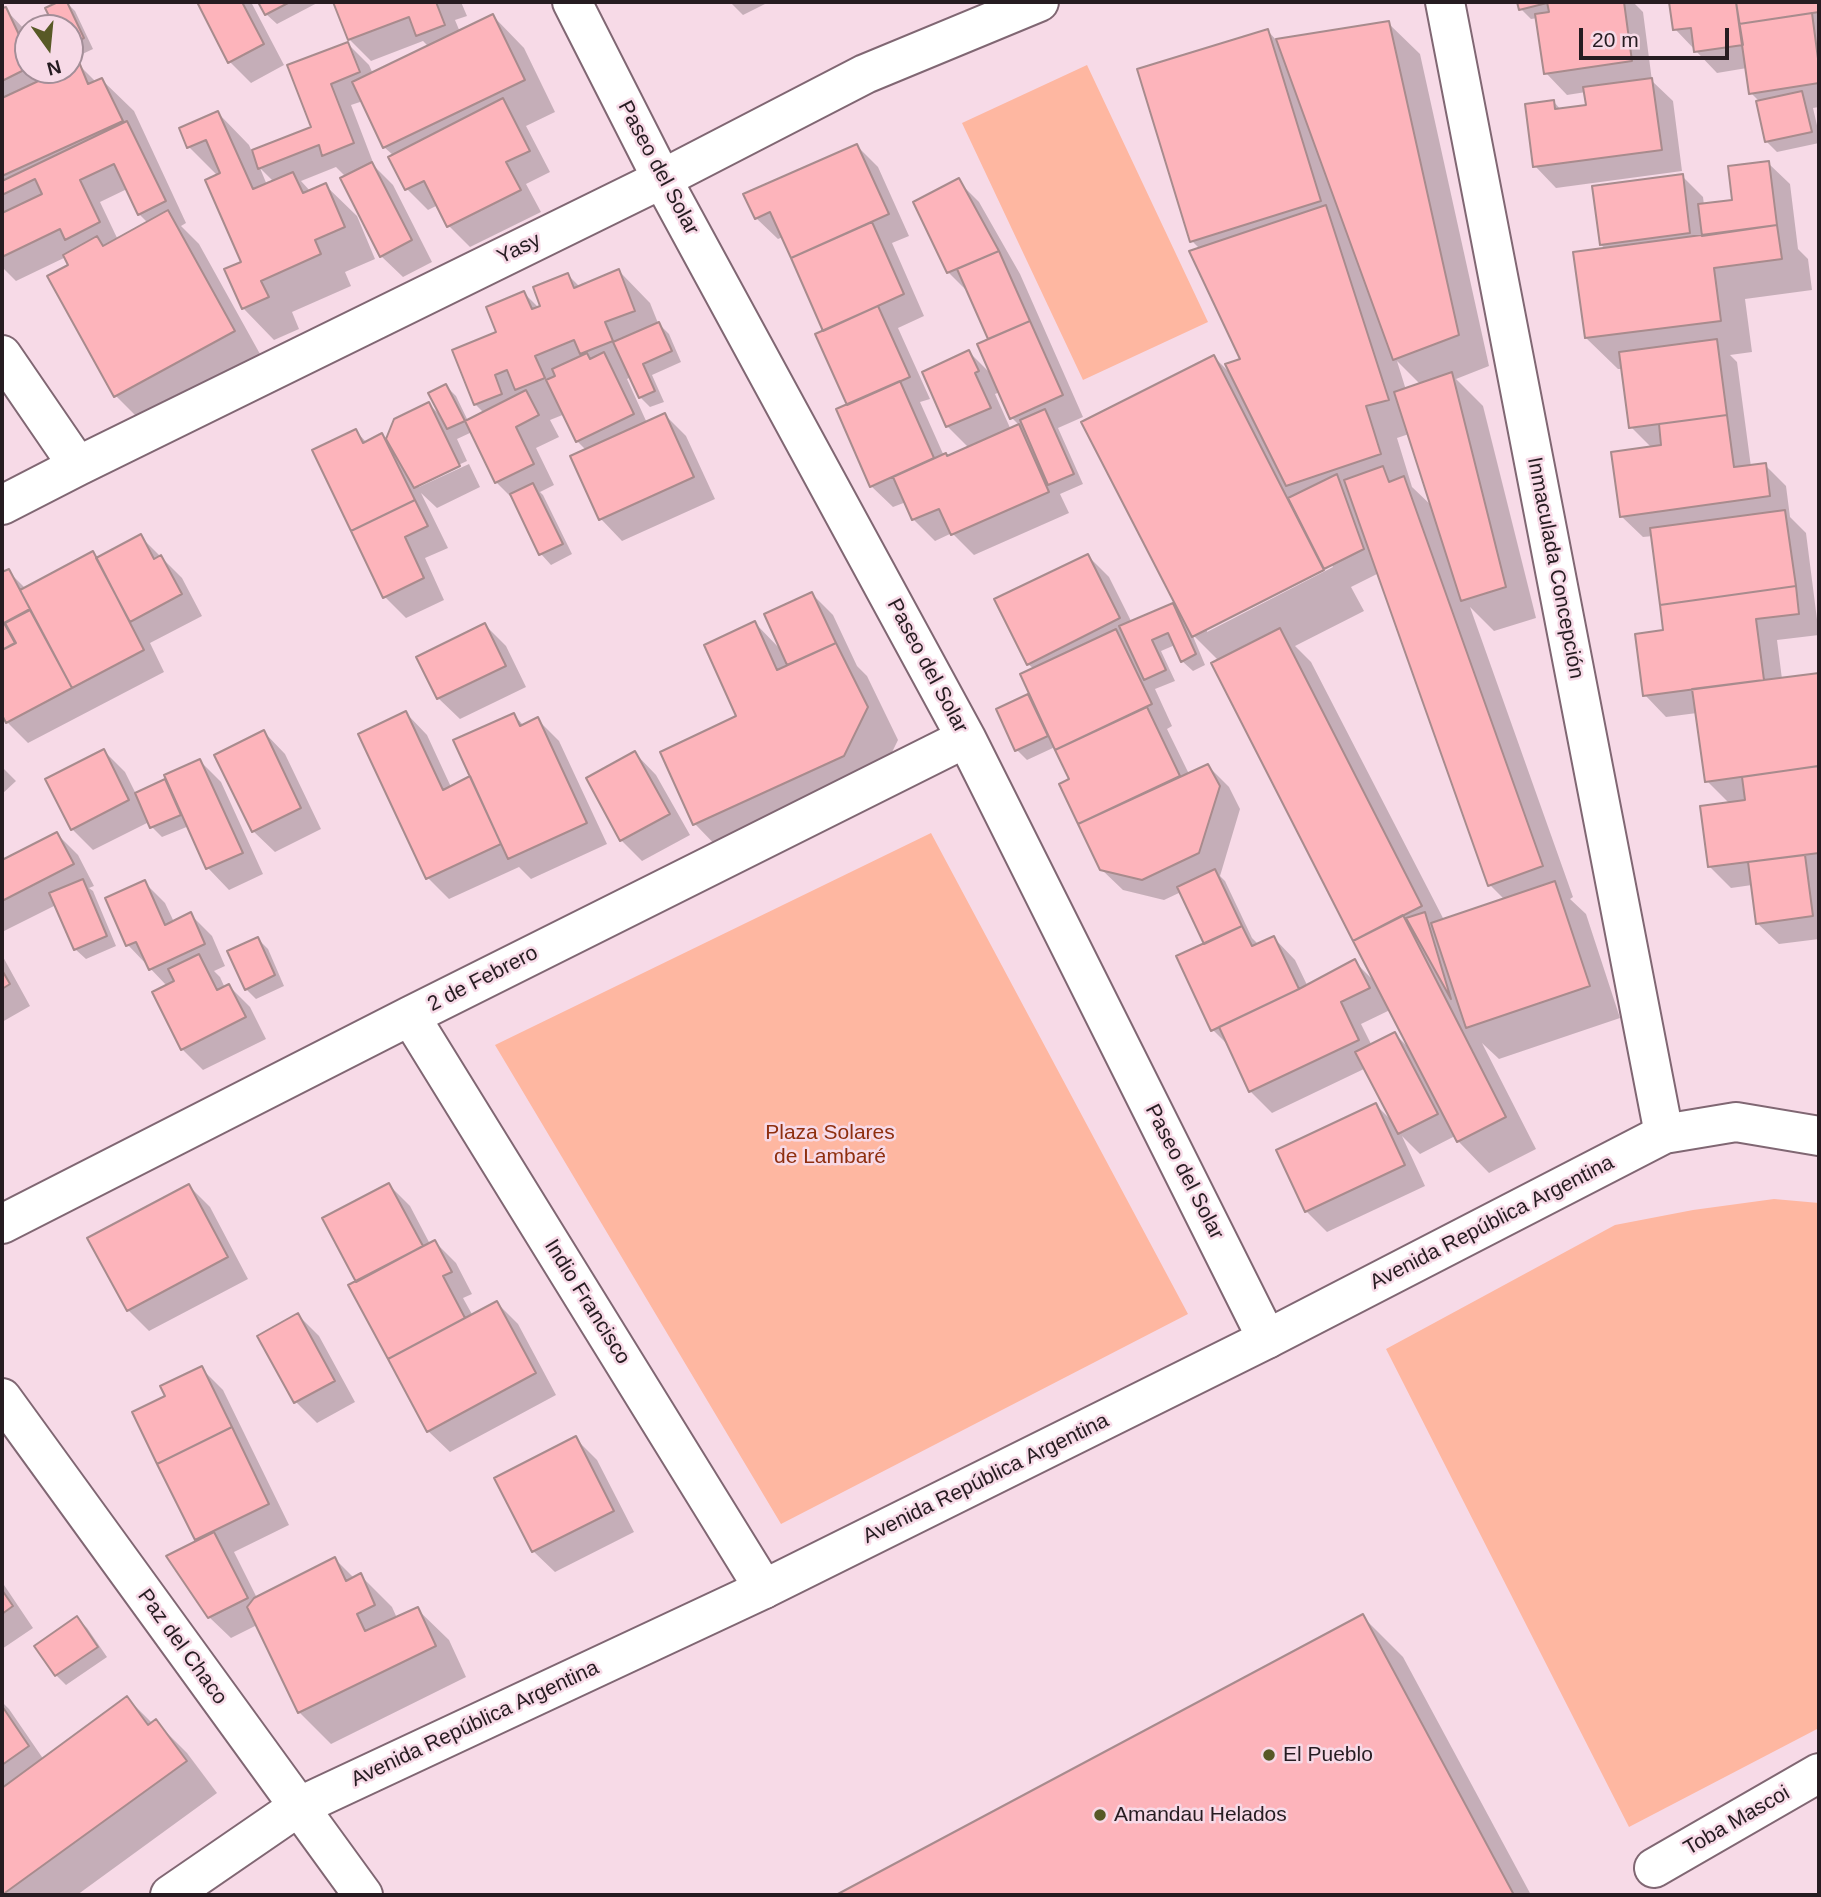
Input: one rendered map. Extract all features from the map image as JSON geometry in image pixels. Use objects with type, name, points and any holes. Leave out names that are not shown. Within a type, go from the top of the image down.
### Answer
[{"type":"street","name":"Paseo del Solar","points":[[572,2],[663,179],[966,738],[1267,1339]]},
{"type":"street","name":"Yasy","points":[[2,505],[663,179],[864,74],[1039,2]]},
{"type":"street","name":"Inmaculada Concepción","points":[[1445,2],[1664,1134]]},
{"type":"street","points":[[2,355],[78,466]]},
{"type":"street","name":"2 de Febrero","points":[[2,1224],[966,738]]},
{"type":"street","name":"Indio Francisco","points":[[410,1016],[764,1589]]},
{"type":"street","name":"Avenida República Argentina","points":[[170,1895],[298,1807],[764,1589],[1267,1339],[1664,1134],[1736,1122],[1819,1136]]},
{"type":"street","name":"Paz del Chaco","points":[[2,1398],[363,1895]]},
{"type":"street","name":"Toba Mascoi","points":[[1654,1868],[1819,1773]]},
{"type":"green space","points":[[1087,65],[1208,322],[1083,380],[962,123]]},
{"type":"green space","name":"Plaza Solares de Lambaré","points":[[931,833],[1188,1314],[781,1524],[495,1045]]},
{"type":"green space","points":[[1774,1199],[1819,1203],[1819,1728],[1629,1827],[1386,1349],[1615,1225],[1693,1210]]},
{"type":"building","points":[[58,2],[67,2],[73,14],[48,14],[45,8]]},
{"type":"building","points":[[197,2],[242,2],[264,44],[228,63]]},
{"type":"building","points":[[258,2],[290,2],[265,15]]},
{"type":"building","points":[[333,2],[436,2],[445,25],[416,36],[409,17],[348,40]]},
{"type":"building","points":[[1517,2],[1547,2],[1547,3],[1519,10]]},
{"type":"building","points":[[1547,2],[1624,2],[1632,61],[1544,74],[1535,14],[1549,12]]},
{"type":"building","points":[[1669,2],[1736,2],[1743,45],[1694,52],[1691,28],[1673,30]]},
{"type":"building","points":[[1736,2],[1819,2],[1819,12],[1739,24]]},
{"type":"building","points":[[6,7],[14,24],[14,75],[2,81],[2,8]]},
{"type":"building","points":[[1812,13],[1819,83],[1749,94],[1739,24]]},
{"type":"building","points":[[493,14],[525,80],[383,148],[352,82]]},
{"type":"building","points":[[1389,21],[1459,335],[1393,360],[1276,39]]},
{"type":"building","points":[[1268,29],[1321,201],[1190,242],[1137,69]]},
{"type":"building","points":[[348,42],[360,72],[331,84],[354,143],[322,156],[319,145],[258,169],[252,150],[311,127],[287,65]]},
{"type":"building","points":[[84,74],[88,84],[102,78],[123,121],[2,176],[2,98],[32,84],[84,84]]},
{"type":"building","points":[[1652,78],[1662,150],[1533,167],[1525,104],[1554,100],[1555,109],[1586,105],[1583,87]]},
{"type":"building","points":[[1802,91],[1812,132],[1765,142],[1756,101]]},
{"type":"building","points":[[503,98],[530,151],[506,162],[521,190],[447,227],[424,181],[405,190],[388,157]]},
{"type":"building","points":[[218,111],[253,189],[293,172],[303,193],[326,183],[345,227],[315,240],[321,254],[261,281],[269,297],[242,309],[224,269],[241,262],[205,180],[220,173],[206,140],[187,148],[179,128]]},
{"type":"building","points":[[127,121],[166,201],[138,215],[114,164],[80,180],[100,222],[65,240],[60,229],[2,257],[2,213],[42,194],[35,179],[2,195],[2,181]]},
{"type":"building","points":[[857,144],[889,214],[791,258],[770,212],[755,219],[743,194]]},
{"type":"building","points":[[1769,161],[1777,225],[1702,236],[1698,204],[1732,200],[1728,166]]},
{"type":"building","points":[[372,162],[412,240],[380,257],[340,178]]},
{"type":"building","points":[[1683,174],[1690,233],[1600,245],[1592,186]]},
{"type":"building","points":[[959,178],[999,251],[947,273],[913,202]]},
{"type":"building","points":[[1326,205],[1389,400],[1366,406],[1381,454],[1286,486],[1225,364],[1240,359],[1189,251]]},
{"type":"building","points":[[168,210],[235,331],[114,397],[47,276],[68,265],[63,255],[97,236],[103,246]]},
{"type":"building","points":[[872,222],[904,294],[823,331],[791,258]]},
{"type":"building","points":[[1777,225],[1782,259],[1714,268],[1721,321],[1585,338],[1573,252]]},
{"type":"building","points":[[999,251],[1030,321],[988,339],[957,269]]},
{"type":"building","points":[[619,269],[635,311],[605,322],[613,341],[580,354],[574,340],[535,356],[545,378],[515,390],[507,370],[495,375],[502,394],[474,405],[452,350],[496,332],[486,307],[524,291],[532,309],[540,306],[533,287],[568,273],[574,288]]},
{"type":"building","points":[[878,306],[910,377],[847,405],[815,334]]},
{"type":"building","points":[[1030,321],[1063,395],[1010,419],[977,344]]},
{"type":"building","points":[[659,322],[672,351],[643,364],[655,391],[639,398],[613,342]]},
{"type":"building","points":[[1717,339],[1727,415],[1629,428],[1619,352]]},
{"type":"building","points":[[969,350],[979,371],[975,373],[991,408],[946,427],[922,372]]},
{"type":"building","points":[[604,352],[634,414],[576,442],[546,380],[555,376],[552,369],[587,353],[590,359]]},
{"type":"building","points":[[1214,355],[1324,570],[1192,637],[1081,422]]},
{"type":"building","points":[[1452,372],[1506,587],[1461,601],[1394,392]]},
{"type":"building","points":[[900,381],[934,458],[870,487],[836,409]]},
{"type":"building","points":[[446,384],[465,421],[447,429],[428,393]]},
{"type":"building","points":[[526,390],[539,415],[516,427],[534,464],[495,483],[465,421]]},
{"type":"building","points":[[429,402],[460,466],[414,488],[386,439],[394,419]]},
{"type":"building","points":[[1045,409],[1074,474],[1048,485],[1020,420]]},
{"type":"building","points":[[665,413],[694,477],[599,520],[570,456]]},
{"type":"building","points":[[1727,415],[1734,467],[1766,463],[1770,496],[1620,517],[1611,452],[1661,445],[1659,424]]},
{"type":"building","points":[[1019,424],[1049,492],[951,535],[939,509],[912,520],[893,477]]},
{"type":"building","points":[[356,429],[363,443],[382,433],[415,500],[351,531],[312,450]]},
{"type":"building","points":[[1383,466],[1389,482],[1404,476],[1543,866],[1488,886],[1344,480]]},
{"type":"building","points":[[1337,474],[1364,549],[1324,569],[1288,498]]},
{"type":"building","points":[[533,483],[563,544],[539,555],[510,494]]},
{"type":"building","points":[[415,500],[428,526],[405,537],[424,578],[383,598],[351,531]]},
{"type":"building","points":[[1785,510],[1796,586],[1660,605],[1650,528]]},
{"type":"building","points":[[141,534],[154,559],[161,555],[182,594],[130,622],[96,558]]},
{"type":"building","points":[[93,551],[144,650],[72,688],[20,590]]},
{"type":"building","points":[[1088,554],[1120,618],[1027,665],[994,599]]},
{"type":"building","points":[[9,569],[30,609],[4,623],[15,643],[2,650],[2,572]]},
{"type":"building","points":[[1796,586],[1799,614],[1756,619],[1764,680],[1643,696],[1635,634],[1663,630],[1660,605]]},
{"type":"building","points":[[812,592],[836,643],[787,665],[764,614]]},
{"type":"building","points":[[1173,603],[1196,654],[1181,662],[1168,633],[1152,640],[1166,670],[1144,680],[1119,626]]},
{"type":"building","points":[[30,610],[72,688],[6,723],[2,715],[2,650],[16,643],[5,623]]},
{"type":"building","points":[[755,621],[777,670],[836,643],[868,707],[844,756],[693,825],[660,752],[736,716],[704,645]]},
{"type":"building","points":[[485,623],[506,666],[437,699],[416,657]]},
{"type":"building","points":[[1280,628],[1422,906],[1353,941],[1211,663]]},
{"type":"building","points":[[1116,629],[1152,704],[1055,750],[1020,674]]},
{"type":"building","points":[[1819,673],[1819,766],[1705,782],[1692,689]]},
{"type":"building","points":[[1028,694],[1048,736],[1015,751],[996,709]]},
{"type":"building","points":[[1147,707],[1180,776],[1078,824],[1059,784],[1069,779],[1055,750]]},
{"type":"building","points":[[406,711],[443,790],[470,776],[501,844],[426,879],[358,734]]},
{"type":"building","points":[[514,713],[520,726],[538,717],[587,823],[508,859],[453,740]]},
{"type":"building","points":[[264,730],[301,808],[252,832],[214,755]]},
{"type":"building","points":[[104,749],[129,800],[71,830],[45,779]]},
{"type":"building","points":[[635,751],[670,814],[620,841],[586,778]]},
{"type":"building","points":[[200,759],[243,853],[206,869],[164,775]]},
{"type":"building","points":[[1208,764],[1220,786],[1199,853],[1142,880],[1100,870],[1078,824]]},
{"type":"building","points":[[1818,766],[1819,853],[1708,867],[1700,806],[1745,800],[1742,777]]},
{"type":"building","points":[[165,779],[181,815],[150,828],[135,793]]},
{"type":"building","points":[[57,832],[74,864],[2,901],[2,860]]},
{"type":"building","points":[[1805,855],[1813,916],[1756,924],[1748,862]]},
{"type":"building","points":[[1215,869],[1242,926],[1204,944],[1177,887]]},
{"type":"building","points":[[83,879],[107,936],[74,950],[49,893]]},
{"type":"building","points":[[145,880],[165,925],[191,912],[205,944],[149,970],[136,942],[126,946],[105,898]]},
{"type":"building","points":[[1555,881],[1590,986],[1466,1028],[1431,923]]},
{"type":"building","points":[[1425,912],[1451,999],[1406,918]]},
{"type":"building","points":[[1403,915],[1506,1117],[1457,1142],[1353,941]]},
{"type":"building","points":[[1242,926],[1252,946],[1274,936],[1299,989],[1211,1031],[1176,956]]},
{"type":"building","points":[[258,937],[275,975],[245,990],[227,951]]},
{"type":"building","points":[[199,954],[217,990],[229,984],[246,1017],[181,1050],[152,992],[174,981],[168,969]]},
{"type":"building","points":[[1355,959],[1370,988],[1341,1002],[1359,1040],[1249,1092],[1219,1027]]},
{"type":"building","points":[[2,970],[10,984],[2,989]]},
{"type":"building","points":[[1395,1032],[1438,1114],[1398,1134],[1355,1052]]},
{"type":"building","points":[[1376,1103],[1405,1165],[1305,1212],[1276,1150]]},
{"type":"building","points":[[389,1183],[423,1246],[356,1282],[322,1218]]},
{"type":"building","points":[[189,1184],[228,1257],[127,1311],[87,1238]]},
{"type":"building","points":[[435,1240],[452,1272],[443,1276],[465,1318],[388,1359],[348,1285]]},
{"type":"building","points":[[497,1301],[536,1373],[427,1432],[388,1359]]},
{"type":"building","points":[[298,1313],[335,1381],[294,1403],[257,1336]]},
{"type":"building","points":[[202,1366],[232,1427],[157,1464],[132,1412],[165,1396],[160,1386]]},
{"type":"building","points":[[232,1427],[269,1504],[195,1540],[157,1464]]},
{"type":"building","points":[[576,1436],[614,1511],[532,1552],[494,1478]]},
{"type":"building","points":[[214,1532],[248,1598],[208,1618],[166,1556]]},
{"type":"building","points":[[335,1557],[346,1581],[361,1573],[375,1605],[357,1614],[365,1631],[418,1607],[436,1646],[298,1713],[247,1607],[254,1598]]},
{"type":"building","points":[[2,1590],[13,1606],[2,1614]]},
{"type":"building","name":"El Pueblo","points":[[1363,1614],[1514,1895],[836,1895]]},
{"type":"building","points":[[77,1616],[98,1647],[55,1676],[34,1646]]},
{"type":"building","points":[[127,1696],[148,1725],[156,1719],[187,1761],[2,1895],[2,1788]]},
{"type":"building","points":[[2,1706],[29,1746],[2,1765]]},
{"type":"place","name":"El Pueblo","points":[[1269,1755]]},
{"type":"place","name":"Amandau Helados","points":[[1100,1815]]}]
